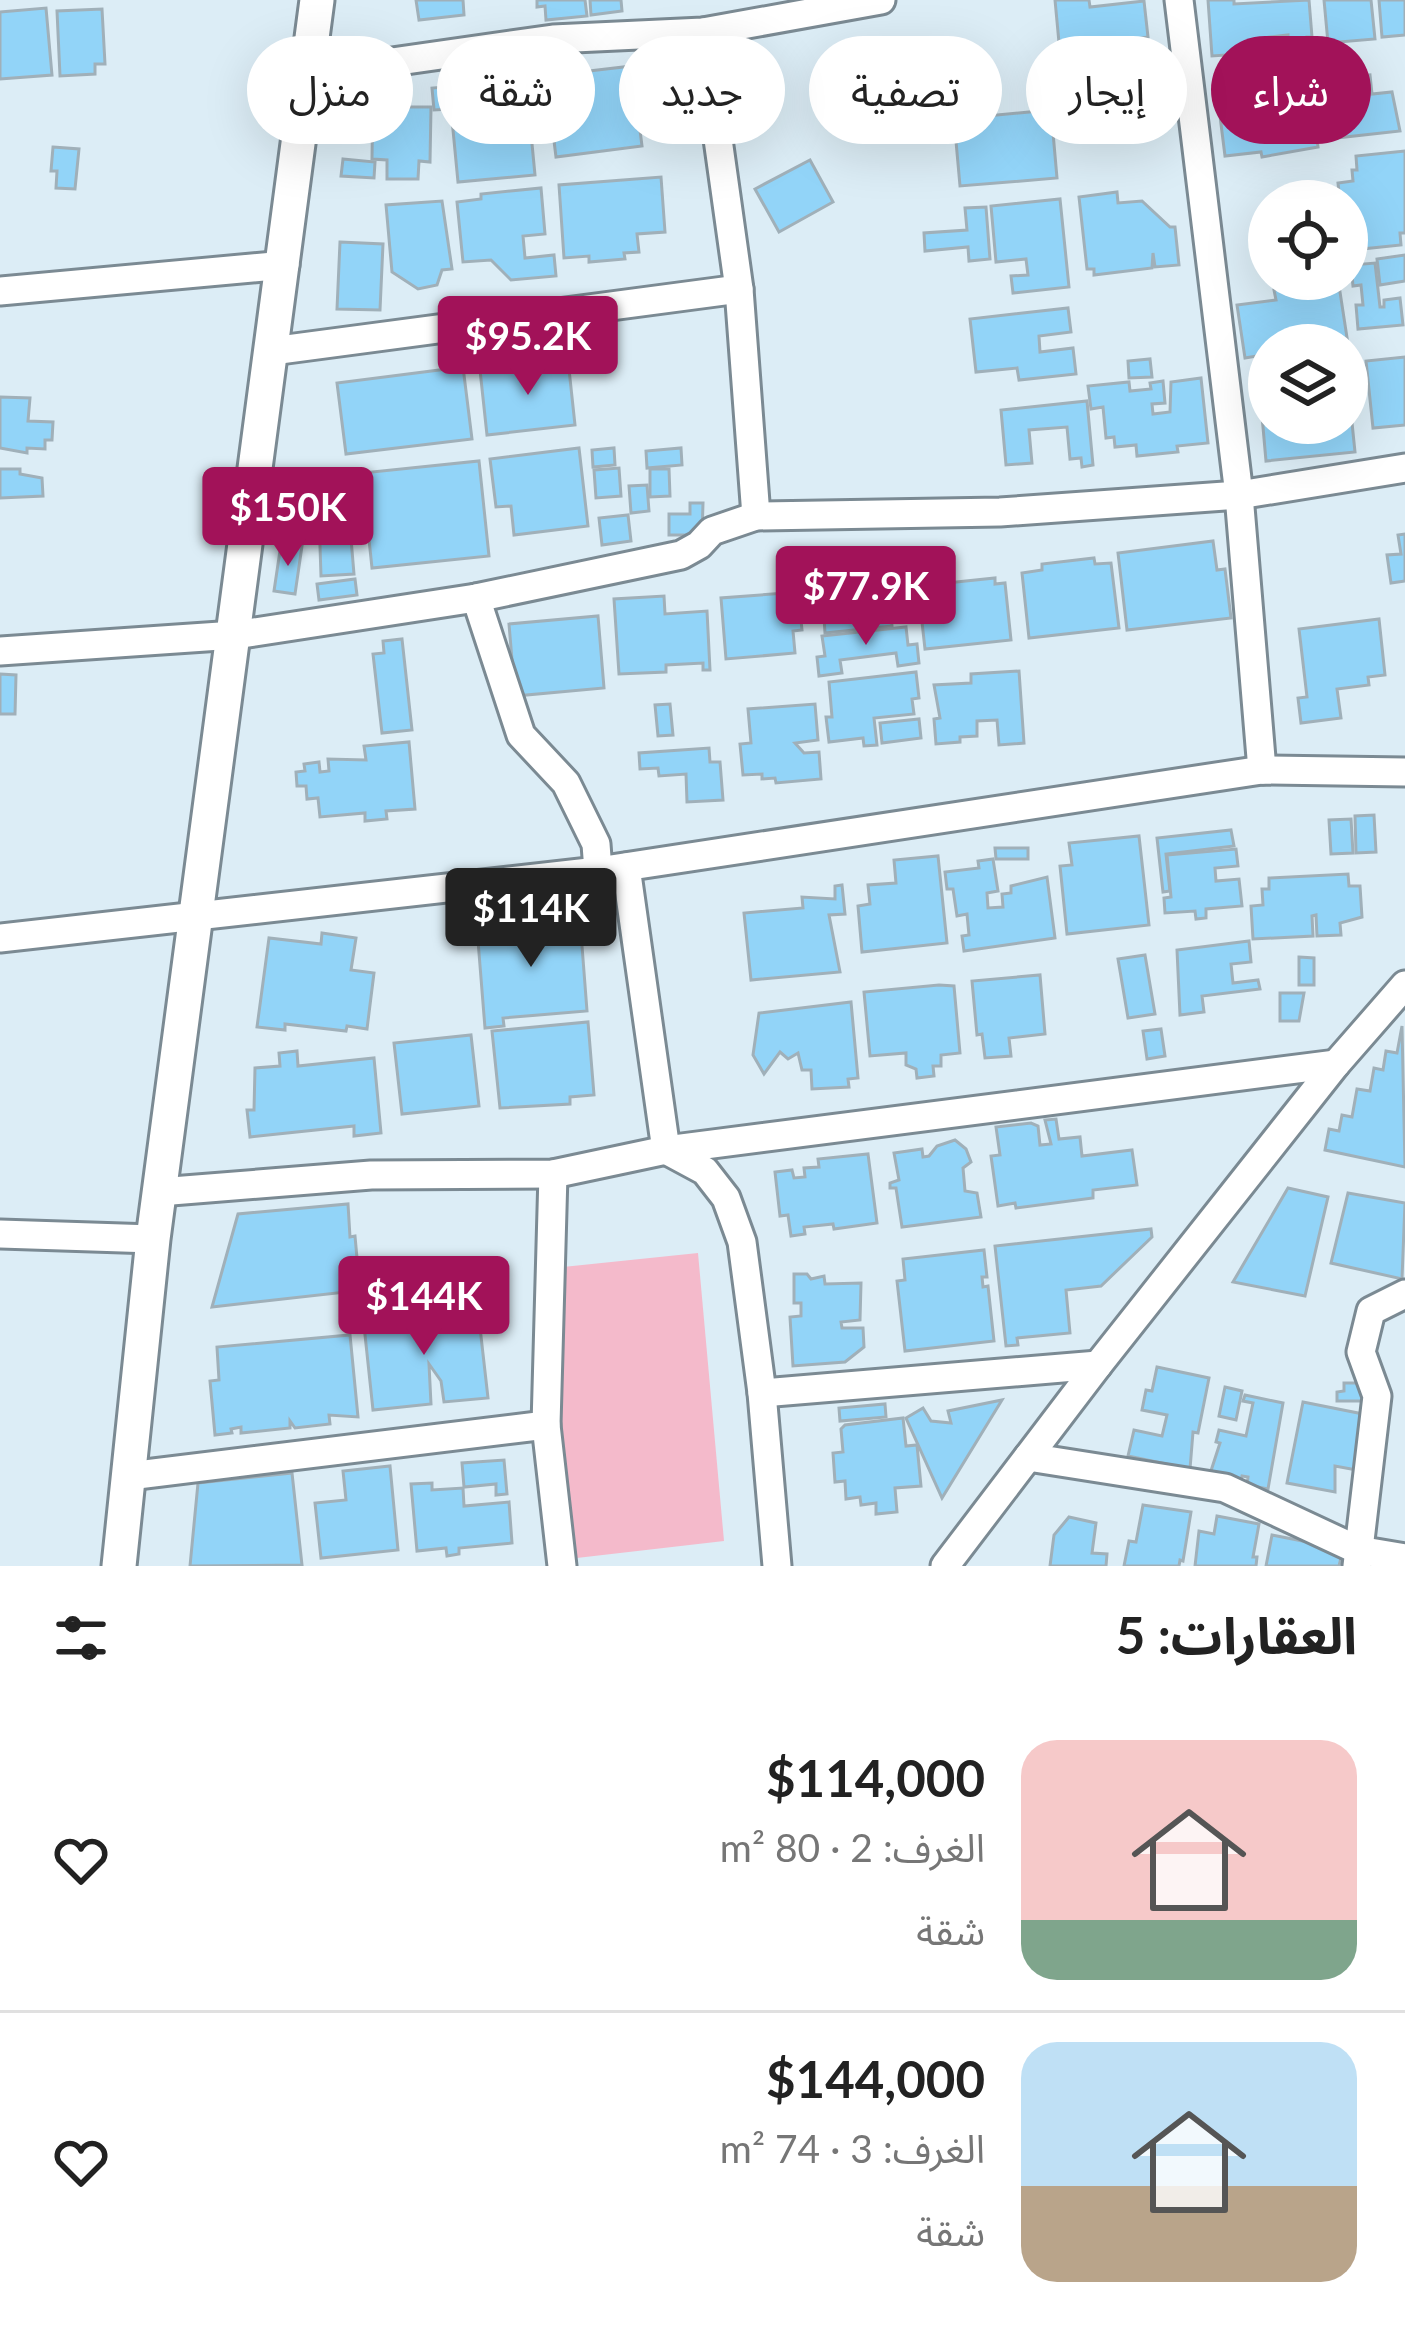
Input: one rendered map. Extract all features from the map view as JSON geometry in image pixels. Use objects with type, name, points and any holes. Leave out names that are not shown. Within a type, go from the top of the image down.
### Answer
[{"type":"street","points":[[313,36],[317,0]]},
{"type":"street","points":[[413,59],[553,39],[703,32],[881,0]]},
{"type":"street","points":[[1180,0],[1239,495],[1262,770]]},
{"type":"street","points":[[703,32],[739,289],[756,516]]},
{"type":"street","points":[[118,1566],[153,1239],[300,144]]},
{"type":"street","points":[[0,291],[285,265]]},
{"type":"street","points":[[272,351],[739,289]]},
{"type":"street","points":[[0,651],[235,635],[476,598],[681,555],[712,531],[756,516],[1000,512],[1239,495],[1405,468]]},
{"type":"street","points":[[476,598],[521,735],[566,783],[612,869],[666,1150]]},
{"type":"street","points":[[0,938],[612,869],[1262,770],[1405,772]]},
{"type":"street","points":[[945,1566],[1336,1064],[1403,990]]},
{"type":"street","points":[[160,1192],[371,1175],[553,1174],[666,1150],[1336,1064]]},
{"type":"street","points":[[666,1150],[705,1171],[726,1198],[742,1242],[762,1393],[777,1566]]},
{"type":"street","points":[[553,1174],[546,1425],[562,1566]]},
{"type":"street","points":[[0,1234],[153,1239]]},
{"type":"street","points":[[1358,1558],[1391,1399],[1360,1352],[1371,1311],[1405,1294]]},
{"type":"street","points":[[762,1393],[1097,1365]]},
{"type":"street","points":[[129,1476],[546,1425]]},
{"type":"street","points":[[1028,1457],[1225,1488],[1358,1558],[1405,1558]]},
{"type":"shaded area","points":[[698,1253],[724,1541],[568,1559],[534,1270]]},
{"type":"building","points":[[416,0],[463,0],[464,15],[419,20]]},
{"type":"building","points":[[537,0],[585,0],[587,16],[546,20],[545,6],[537,7]]},
{"type":"building","points":[[590,0],[621,0],[622,11],[591,15]]},
{"type":"building","points":[[1055,0],[1089,0],[1090,7],[1144,1],[1148,36],[1058,36]]},
{"type":"building","points":[[1208,0],[1234,0],[1234,4],[1309,0],[1312,36],[1211,36],[1211,42]]},
{"type":"building","points":[[1324,0],[1371,0],[1375,39],[1327,36]]},
{"type":"building","points":[[1379,0],[1405,0],[1405,35],[1382,37]]},
{"type":"building","points":[[46,8],[52,75],[0,79],[0,12]]},
{"type":"building","points":[[102,9],[105,64],[95,64],[95,74],[60,76],[57,11]]},
{"type":"building","points":[[619,68],[619,144],[642,146],[556,157],[554,144],[595,144],[595,70]]},
{"type":"building","points":[[1371,84],[1372,94],[1392,92],[1400,131],[1371,134]]},
{"type":"building","points":[[413,107],[431,107],[430,162],[419,161],[418,179],[387,179],[387,160],[372,159],[372,144],[413,144]]},
{"type":"building","points":[[1026,112],[1026,144],[1054,144],[1057,178],[960,186],[956,144],[1002,144],[1002,115]]},
{"type":"building","points":[[454,144],[532,144],[535,175],[458,182]]},
{"type":"building","points":[[1224,144],[1318,147],[1262,157],[1261,152],[1225,156]]},
{"type":"building","points":[[53,147],[79,149],[75,189],[56,188],[57,171],[51,171]]},
{"type":"building","points":[[1405,151],[1401,245],[1368,248],[1368,180],[1353,180],[1356,156]]},
{"type":"building","points":[[343,159],[375,162],[374,178],[341,176]]},
{"type":"building","points":[[810,160],[833,202],[779,232],[755,189]]},
{"type":"building","points":[[661,177],[665,232],[637,234],[639,252],[624,253],[625,259],[564,258],[559,185]]},
{"type":"building","points":[[541,188],[545,234],[523,236],[525,258],[554,255],[556,276],[511,280],[491,260],[463,262],[457,202],[481,199],[481,194]]},
{"type":"building","points":[[1117,192],[1118,203],[1142,201],[1175,227],[1179,265],[1155,267],[1153,253],[1152,268],[1094,275],[1094,269],[1087,269],[1079,197]]},
{"type":"building","points":[[1060,199],[1069,287],[1013,293],[1011,276],[1028,275],[1026,259],[996,262],[991,206]]},
{"type":"building","points":[[442,201],[452,269],[442,270],[437,285],[418,289],[392,272],[386,205]]},
{"type":"building","points":[[986,207],[990,259],[969,261],[968,247],[925,251],[924,233],[967,230],[965,208]]},
{"type":"building","points":[[340,242],[383,244],[380,310],[337,309]]},
{"type":"building","points":[[1405,255],[1405,281],[1380,285],[1377,259]]},
{"type":"building","points":[[1375,263],[1380,307],[1384,300],[1400,298],[1403,325],[1368,328],[1368,324],[1358,324],[1356,305],[1368,300],[1368,264]]},
{"type":"building","points":[[1341,300],[1345,324],[1248,324],[1245,358],[1237,305]]},
{"type":"building","points":[[1068,308],[1071,332],[1039,336],[1040,352],[1073,348],[1076,374],[1019,380],[1017,368],[976,372],[970,319]]},
{"type":"building","points":[[1405,357],[1405,425],[1373,428],[1368,361]]},
{"type":"building","points":[[1150,359],[1152,377],[1129,378],[1128,361]]},
{"type":"building","points":[[568,360],[575,425],[487,435],[480,370]]},
{"type":"building","points":[[463,367],[472,439],[346,454],[337,383]]},
{"type":"building","points":[[1201,378],[1208,443],[1177,446],[1178,452],[1137,456],[1136,445],[1115,447],[1114,437],[1106,438],[1103,407],[1091,409],[1088,386],[1129,382],[1130,391],[1151,389],[1150,383],[1163,381],[1165,403],[1152,404],[1153,414],[1170,412],[1171,382]]},
{"type":"building","points":[[0,397],[30,398],[28,421],[53,422],[52,440],[45,440],[45,449],[27,448],[27,453],[0,448]]},
{"type":"building","points":[[1087,401],[1093,465],[1082,467],[1081,458],[1070,459],[1067,427],[1029,430],[1032,463],[1006,465],[1001,410]]},
{"type":"building","points":[[1264,444],[1354,444],[1355,452],[1266,461]]},
{"type":"building","points":[[579,448],[588,526],[514,535],[511,506],[496,507],[490,459]]},
{"type":"building","points":[[614,448],[615,465],[593,467],[592,450]]},
{"type":"building","points":[[681,448],[682,465],[647,468],[646,451]]},
{"type":"building","points":[[479,461],[489,556],[372,568],[362,473]]},
{"type":"building","points":[[619,468],[621,496],[596,498],[594,470]]},
{"type":"building","points":[[0,469],[20,469],[20,474],[42,478],[43,496],[0,498]]},
{"type":"building","points":[[650,469],[669,469],[670,496],[650,497]]},
{"type":"building","points":[[287,475],[320,478],[316,528],[283,525]]},
{"type":"building","points":[[647,485],[649,511],[631,513],[629,486]]},
{"type":"building","points":[[359,486],[361,505],[325,508],[324,489]]},
{"type":"building","points":[[690,503],[703,503],[702,535],[669,535],[669,514],[690,514]]},
{"type":"building","points":[[349,515],[354,574],[321,576],[319,517]]},
{"type":"building","points":[[628,515],[631,541],[602,545],[599,518]]},
{"type":"building","points":[[1405,534],[1405,581],[1391,583],[1387,555],[1401,554],[1398,535]]},
{"type":"building","points":[[1213,541],[1217,570],[1225,569],[1231,618],[1127,630],[1118,553]]},
{"type":"building","points":[[281,544],[302,546],[295,594],[274,591]]},
{"type":"building","points":[[1094,558],[1095,564],[1111,563],[1119,628],[1029,638],[1022,573],[1042,570],[1042,564]]},
{"type":"building","points":[[995,578],[995,584],[1005,583],[1011,640],[925,649],[921,613],[930,612],[927,585]]},
{"type":"building","points":[[355,579],[357,595],[319,600],[317,584]]},
{"type":"building","points":[[904,586],[907,613],[891,615],[892,626],[825,633],[823,602],[888,596],[887,588]]},
{"type":"building","points":[[798,592],[802,630],[793,631],[795,653],[726,659],[721,598]]},
{"type":"building","points":[[664,596],[665,614],[707,611],[710,670],[703,670],[703,663],[666,665],[666,672],[619,674],[614,599]]},
{"type":"building","points":[[598,616],[604,688],[515,696],[509,624]]},
{"type":"building","points":[[1379,619],[1385,675],[1368,677],[1369,685],[1337,689],[1341,718],[1301,723],[1298,698],[1307,697],[1299,629]]},
{"type":"building","points":[[906,627],[908,645],[917,644],[919,663],[898,666],[896,653],[840,660],[842,673],[819,676],[817,657],[825,656],[822,636]]},
{"type":"building","points":[[402,639],[412,730],[382,733],[373,654],[384,653],[383,641]]},
{"type":"building","points":[[1019,671],[1024,743],[999,745],[997,720],[977,721],[977,736],[936,744],[934,719],[940,718],[934,685],[971,683],[971,674]]},
{"type":"building","points":[[916,672],[919,698],[912,699],[914,714],[874,718],[877,745],[864,746],[863,738],[829,742],[829,682]]},
{"type":"building","points":[[0,674],[16,675],[15,714],[0,714]]},
{"type":"building","points":[[670,704],[673,735],[658,736],[655,705]]},
{"type":"building","points":[[815,704],[818,740],[795,743],[804,753],[819,752],[821,779],[776,783],[775,778],[762,779],[762,774],[743,775],[740,744],[751,743],[748,709]]},
{"type":"building","points":[[919,719],[921,738],[882,743],[880,723]]},
{"type":"building","points":[[409,742],[415,809],[386,811],[387,819],[365,821],[365,813],[320,817],[318,798],[307,799],[306,786],[297,786],[296,772],[305,771],[304,764],[319,762],[320,772],[329,771],[328,759],[366,760],[364,746]]},
{"type":"building","points":[[709,748],[710,762],[720,762],[723,800],[687,802],[686,774],[659,776],[658,768],[640,769],[639,753]]},
{"type":"building","points":[[1374,815],[1376,852],[1356,853],[1355,816]]},
{"type":"building","points":[[1351,819],[1353,853],[1331,854],[1329,820]]},
{"type":"building","points":[[1231,830],[1234,846],[1166,854],[1170,891],[1163,892],[1157,838]]},
{"type":"building","points":[[1139,836],[1149,925],[1067,934],[1060,866],[1072,865],[1069,843]]},
{"type":"building","points":[[995,848],[1028,848],[1028,859],[996,859]]},
{"type":"building","points":[[1236,849],[1238,866],[1215,868],[1216,881],[1239,879],[1242,906],[1206,909],[1206,918],[1196,919],[1195,911],[1165,913],[1164,898],[1171,897],[1167,855]]},
{"type":"building","points":[[938,856],[947,943],[862,952],[858,906],[870,904],[868,885],[896,883],[894,860]]},
{"type":"building","points":[[993,859],[998,891],[987,893],[988,908],[1003,907],[1002,894],[1011,893],[1011,886],[1047,877],[1055,938],[964,951],[962,936],[969,935],[967,914],[957,916],[945,872],[979,868],[978,861]]},
{"type":"building","points":[[1348,874],[1349,886],[1360,886],[1362,917],[1340,923],[1341,935],[1317,936],[1316,915],[1312,916],[1313,936],[1253,939],[1251,906],[1263,905],[1262,889],[1269,889],[1269,878]]},
{"type":"building","points":[[842,885],[845,914],[829,915],[840,972],[751,980],[744,913],[803,908],[802,897],[835,899],[835,886]]},
{"type":"building","points":[[580,920],[587,1011],[503,1018],[504,1026],[485,1028],[477,928]]},
{"type":"building","points":[[322,933],[356,938],[351,970],[374,973],[367,1029],[257,1027],[269,938],[321,944]]},
{"type":"building","points":[[1249,941],[1251,962],[1231,964],[1233,983],[1258,980],[1260,989],[1202,996],[1204,1012],[1180,1015],[1177,950]]},
{"type":"building","points":[[1145,955],[1155,1014],[1128,1018],[1118,959]]},
{"type":"building","points":[[1299,957],[1314,958],[1314,985],[1299,985]]},
{"type":"building","points":[[1040,975],[1045,1034],[1009,1038],[1011,1056],[985,1058],[982,1034],[977,1035],[972,981]]},
{"type":"building","points":[[954,986],[960,1053],[941,1055],[941,1066],[933,1066],[934,1076],[917,1078],[916,1069],[906,1065],[906,1053],[870,1056],[864,992]]},
{"type":"building","points":[[1280,993],[1304,993],[1299,1021],[1280,1021]]},
{"type":"building","points":[[851,1002],[858,1078],[848,1079],[849,1087],[812,1089],[811,1070],[802,1070],[798,1053],[788,1059],[780,1052],[764,1074],[753,1055],[759,1013]]},
{"type":"building","points":[[588,1022],[594,1095],[570,1097],[570,1104],[500,1108],[492,1031]]},
{"type":"building","points":[[1402,1026],[1405,1167],[1325,1150],[1329,1129],[1339,1131],[1342,1115],[1352,1117],[1357,1089],[1370,1091],[1374,1068],[1383,1070],[1386,1051],[1397,1053]]},
{"type":"building","points":[[1161,1029],[1165,1056],[1147,1059],[1143,1031]]},
{"type":"building","points":[[471,1035],[479,1106],[402,1114],[394,1043]]},
{"type":"building","points":[[297,1051],[298,1066],[374,1058],[381,1133],[354,1136],[354,1126],[250,1137],[247,1110],[254,1110],[255,1068],[280,1066],[279,1053]]},
{"type":"building","points":[[1056,1119],[1059,1139],[1080,1137],[1082,1156],[1132,1150],[1137,1185],[1093,1190],[1093,1198],[998,1206],[991,1156],[1000,1155],[996,1127],[1031,1123],[1038,1126],[1040,1145],[1051,1144],[1045,1120]]},
{"type":"building","points":[[955,1140],[966,1149],[971,1162],[963,1168],[965,1191],[977,1193],[981,1217],[902,1227],[896,1188],[890,1188],[890,1183],[899,1180],[894,1153],[922,1149],[923,1157],[929,1156],[937,1146]]},
{"type":"building","points":[[868,1154],[877,1223],[834,1229],[833,1224],[804,1227],[805,1234],[791,1236],[788,1215],[780,1216],[775,1172],[792,1170],[794,1178],[805,1177],[804,1168],[819,1167],[818,1159]]},
{"type":"building","points":[[1288,1188],[1328,1197],[1305,1296],[1233,1282]]},
{"type":"building","points":[[1348,1193],[1405,1203],[1402,1279],[1331,1263]]},
{"type":"building","points":[[348,1204],[357,1258],[352,1258],[355,1291],[212,1307],[238,1214]]},
{"type":"building","points":[[1151,1229],[1152,1237],[1101,1286],[1066,1290],[1070,1333],[1017,1338],[1018,1345],[1006,1346],[995,1246]]},
{"type":"building","points":[[984,1250],[987,1277],[982,1277],[983,1287],[988,1286],[994,1341],[905,1351],[897,1281],[905,1280],[903,1259]]},
{"type":"building","points":[[794,1274],[807,1274],[811,1279],[824,1276],[825,1284],[861,1283],[860,1320],[841,1322],[842,1328],[863,1328],[864,1347],[845,1362],[793,1366],[790,1317],[801,1316],[801,1303],[794,1303]]},
{"type":"building","points":[[478,1310],[488,1398],[444,1402],[441,1381],[429,1364],[431,1404],[373,1410],[363,1316],[415,1311],[416,1317]]},
{"type":"building","points":[[350,1335],[358,1417],[329,1415],[330,1424],[295,1428],[290,1421],[290,1428],[241,1433],[241,1427],[215,1435],[210,1381],[219,1380],[217,1347]]},
{"type":"building","points":[[1157,1367],[1209,1378],[1198,1433],[1193,1432],[1190,1469],[1128,1456],[1134,1430],[1162,1436],[1167,1415],[1142,1410]]},
{"type":"building","points":[[1344,1383],[1367,1383],[1367,1401],[1337,1401]]},
{"type":"building","points":[[1225,1387],[1242,1391],[1236,1420],[1219,1416]]},
{"type":"building","points":[[1245,1395],[1283,1403],[1268,1489],[1247,1485],[1248,1477],[1242,1476],[1240,1484],[1209,1477],[1220,1443],[1216,1442],[1219,1430],[1246,1436],[1253,1403],[1243,1401]]},
{"type":"building","points":[[1002,1400],[942,1498],[906,1418],[923,1408],[931,1421],[951,1423],[948,1411]]},
{"type":"building","points":[[1303,1402],[1373,1416],[1362,1471],[1335,1466],[1335,1492],[1287,1483]]},
{"type":"building","points":[[885,1404],[886,1417],[840,1421],[839,1408]]},
{"type":"building","points":[[903,1418],[906,1446],[917,1445],[921,1486],[895,1488],[897,1512],[876,1514],[876,1503],[861,1505],[860,1497],[846,1499],[845,1481],[835,1482],[833,1453],[843,1452],[841,1429],[845,1425]]},
{"type":"building","points":[[504,1460],[507,1494],[496,1495],[496,1484],[464,1487],[462,1463]]},
{"type":"building","points":[[390,1466],[398,1550],[321,1558],[315,1503],[346,1500],[343,1471]]},
{"type":"building","points":[[292,1473],[302,1565],[190,1566],[198,1483]]},
{"type":"building","points":[[432,1483],[432,1490],[463,1488],[464,1506],[509,1502],[512,1543],[459,1548],[459,1554],[447,1556],[446,1548],[417,1551],[411,1484]]},
{"type":"building","points":[[1143,1505],[1191,1512],[1179,1566],[1124,1566],[1129,1541],[1136,1542]]},
{"type":"building","points":[[1217,1516],[1259,1524],[1253,1557],[1257,1557],[1256,1566],[1195,1566],[1199,1531],[1214,1534]]},
{"type":"building","points":[[1069,1517],[1096,1523],[1092,1553],[1107,1554],[1106,1566],[1050,1566],[1054,1535]]},
{"type":"building","points":[[1272,1535],[1343,1549],[1339,1566],[1266,1566]]}]
